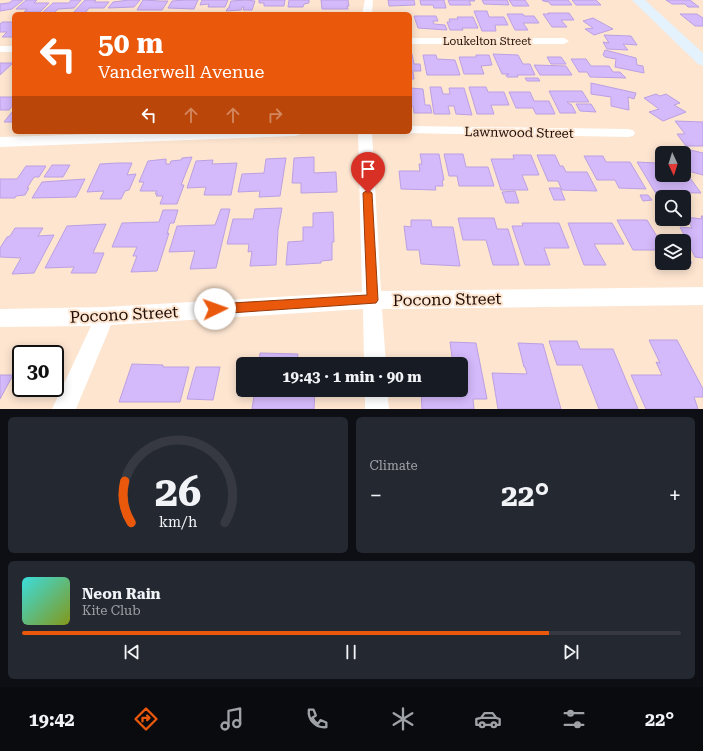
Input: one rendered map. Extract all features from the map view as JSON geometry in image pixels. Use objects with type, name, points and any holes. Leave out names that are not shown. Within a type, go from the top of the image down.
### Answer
[{"type":"main road","points":[[638,0],[703,61]]},
{"type":"street","points":[[367,12],[369,0]]},
{"type":"street","name":"Loukelton Street","points":[[412,41],[564,41]]},
{"type":"street","points":[[0,49],[12,49]]},
{"type":"street","name":"Lawnwood Street","points":[[412,130],[628,133]]},
{"type":"street","points":[[0,142],[235,134]]},
{"type":"street","points":[[365,134],[375,357]]},
{"type":"street","name":"Pocono Street","points":[[0,318],[105,316],[372,300],[703,296]]},
{"type":"street","points":[[64,409],[105,316]]},
{"type":"street","points":[[376,397],[377,409]]},
{"type":"building","points":[[13,0],[23,0],[12,9],[0,11],[0,4],[9,3]]},
{"type":"building","points":[[26,0],[37,0],[34,3],[49,3],[40,12],[24,12],[27,9],[16,9]]},
{"type":"building","points":[[71,0],[81,0],[74,8],[58,9],[55,12],[43,12],[53,3],[69,3]]},
{"type":"building","points":[[85,0],[96,0],[94,2],[109,2],[104,8],[89,8],[86,12],[74,12]]},
{"type":"building","points":[[140,0],[134,7],[108,8],[113,2]]},
{"type":"building","points":[[143,0],[168,1],[162,10],[137,10]]},
{"type":"building","points":[[198,0],[194,9],[168,8],[172,1]]},
{"type":"building","points":[[202,0],[228,0],[225,7],[208,7],[209,4],[200,5]]},
{"type":"building","points":[[259,0],[285,0],[284,6],[264,6],[264,3],[259,3]]},
{"type":"building","points":[[289,0],[309,0],[309,3],[304,4],[303,7],[288,7]]},
{"type":"building","points":[[321,0],[348,0],[349,6],[347,6],[348,9],[322,9]]},
{"type":"building","points":[[388,0],[414,0],[415,5],[389,6]]},
{"type":"building","points":[[420,0],[444,0],[446,8],[434,8],[433,5],[421,5]]},
{"type":"building","points":[[448,0],[475,1],[469,1],[471,5],[450,5]]},
{"type":"building","points":[[482,0],[507,0],[509,5],[484,4]]},
{"type":"building","points":[[509,0],[525,0],[529,6],[513,6]]},
{"type":"building","points":[[542,0],[568,0],[572,5],[551,5],[549,2]]},
{"type":"building","points":[[572,0],[596,0],[601,5],[576,5]]},
{"type":"building","points":[[666,0],[690,0],[699,7],[688,7],[685,4],[672,4]]},
{"type":"building","points":[[231,1],[255,1],[252,10],[243,10],[244,7],[242,7],[241,10],[226,11],[230,7]]},
{"type":"building","points":[[474,11],[487,11],[489,17],[504,17],[508,25],[495,25],[496,31],[482,31]]},
{"type":"building","points":[[548,13],[569,13],[574,20],[561,20],[567,27],[552,27],[543,14],[549,14]]},
{"type":"building","points":[[507,14],[534,16],[539,23],[523,23],[528,30],[515,30]]},
{"type":"building","points":[[680,14],[697,14],[703,18],[703,26],[695,26]]},
{"type":"building","points":[[414,16],[436,16],[438,21],[433,21],[434,24],[445,25],[447,30],[418,28]]},
{"type":"building","points":[[457,17],[473,17],[478,28],[450,30],[447,22],[450,22],[449,19],[458,19]]},
{"type":"building","points":[[593,18],[613,29],[594,35],[585,29],[593,28],[583,21]]},
{"type":"building","points":[[2,22],[12,22],[12,37],[2,37],[7,32],[0,32],[0,24]]},
{"type":"building","points":[[604,35],[631,36],[637,45],[623,44],[628,50],[607,49],[603,42],[609,43]]},
{"type":"building","points":[[605,50],[636,58],[637,65],[643,66],[644,73],[615,67],[616,59],[605,57],[603,55]]},
{"type":"building","points":[[412,54],[414,64],[420,64],[421,71],[412,71]]},
{"type":"building","points":[[493,54],[518,55],[523,64],[530,64],[535,75],[517,75],[518,77],[507,77],[506,75],[509,74],[502,74]]},
{"type":"building","points":[[423,55],[436,55],[437,59],[455,60],[460,75],[427,75]]},
{"type":"building","points":[[476,55],[489,55],[492,65],[481,66],[484,74],[464,74],[459,57],[476,57]]},
{"type":"building","points":[[547,57],[561,57],[566,64],[551,64]]},
{"type":"building","points":[[571,59],[586,59],[591,66],[609,66],[613,72],[620,72],[626,78],[590,77],[587,72],[579,72]]},
{"type":"building","points":[[0,63],[12,63],[12,64],[0,75]]},
{"type":"building","points":[[534,65],[566,66],[572,75],[540,75]]},
{"type":"building","points":[[412,72],[413,72],[414,79],[412,79]]},
{"type":"building","points":[[525,78],[538,78],[540,81],[527,81]]},
{"type":"building","points":[[591,83],[636,93],[634,99],[628,97],[629,110],[611,106],[611,97],[591,94]]},
{"type":"building","points":[[430,87],[441,87],[443,94],[450,94],[449,88],[464,88],[472,115],[456,114],[454,106],[448,106],[450,114],[434,114]]},
{"type":"building","points":[[469,87],[486,87],[488,92],[504,92],[509,105],[491,105],[494,114],[477,114]]},
{"type":"building","points":[[412,88],[423,89],[425,105],[430,105],[432,113],[414,113]]},
{"type":"building","points":[[549,91],[582,91],[589,102],[567,102],[571,104],[576,113],[560,113]]},
{"type":"building","points":[[509,92],[530,92],[534,101],[549,101],[555,114],[536,114],[533,108],[516,108]]},
{"type":"building","points":[[656,94],[660,96],[666,94],[680,103],[674,105],[686,112],[663,121],[649,112],[659,109],[644,98]]},
{"type":"building","points":[[0,97],[12,97],[12,106],[9,110],[0,110]]},
{"type":"building","points":[[576,104],[591,104],[596,112],[580,111]]},
{"type":"building","points":[[12,112],[12,122],[4,122]]},
{"type":"building","points":[[675,121],[703,122],[703,146],[686,146],[677,134],[685,134]]},
{"type":"building","points":[[691,150],[703,153],[703,175],[691,172]]},
{"type":"building","points":[[420,154],[439,154],[444,180],[442,180],[443,186],[435,186],[436,190],[401,189],[399,171],[420,171],[419,164],[422,164]]},
{"type":"building","points":[[444,154],[463,154],[466,167],[488,167],[494,186],[459,186],[457,176],[449,176]]},
{"type":"building","points":[[513,155],[531,155],[539,175],[522,175],[528,190],[501,190],[491,159],[514,159]]},
{"type":"building","points":[[537,155],[555,155],[560,166],[563,166],[566,172],[587,172],[597,191],[562,190],[558,181],[548,181]]},
{"type":"building","points":[[584,156],[603,156],[606,162],[630,162],[646,189],[619,188],[615,180],[597,180]]},
{"type":"building","points":[[192,157],[181,185],[184,185],[177,204],[160,204],[163,196],[156,196],[158,194],[155,194],[157,191],[140,191],[144,182],[139,182],[148,161],[166,159],[166,164],[170,164],[171,161]]},
{"type":"building","points":[[314,157],[314,173],[336,172],[337,192],[301,193],[301,183],[292,183],[294,158]]},
{"type":"building","points":[[286,158],[280,196],[259,197],[260,191],[238,192],[242,174],[264,173],[266,159]]},
{"type":"building","points":[[213,160],[212,164],[237,163],[231,195],[204,195],[206,187],[187,188],[196,161]]},
{"type":"building","points":[[637,162],[655,163],[655,182],[691,182],[691,179],[701,193],[691,193],[691,190],[655,190],[655,192]]},
{"type":"building","points":[[132,163],[127,175],[136,174],[129,190],[125,191],[121,199],[100,199],[104,191],[87,192],[100,164]]},
{"type":"building","points":[[52,165],[70,165],[63,177],[44,177]]},
{"type":"building","points":[[26,166],[46,166],[39,177],[34,177],[27,188],[29,188],[25,195],[16,196],[15,198],[0,198],[0,179],[17,179]]},
{"type":"building","points":[[85,179],[76,197],[32,198],[42,182]]},
{"type":"building","points":[[549,188],[560,188],[565,200],[554,200]]},
{"type":"building","points":[[515,191],[519,203],[506,203],[502,192]]},
{"type":"building","points":[[640,195],[648,195],[652,200],[643,201]]},
{"type":"building","points":[[282,208],[278,230],[276,265],[250,266],[252,251],[248,252],[249,244],[227,244],[233,219],[253,219],[255,209]]},
{"type":"building","points":[[221,209],[230,209],[216,268],[190,269],[195,251],[169,252],[177,226],[215,225]]},
{"type":"building","points":[[163,210],[178,210],[174,223],[170,223],[167,234],[169,233],[157,271],[131,272],[137,256],[133,256],[137,247],[112,247],[122,223],[159,222]]},
{"type":"building","points":[[333,212],[334,242],[332,242],[332,260],[321,261],[321,263],[286,265],[288,242],[303,241],[303,227],[313,227],[313,213]]},
{"type":"building","points":[[701,216],[703,216],[703,258],[695,257],[691,249],[691,234],[684,234],[680,227],[692,228],[691,218],[702,219]]},
{"type":"building","points":[[458,218],[494,218],[497,229],[508,229],[519,265],[493,265],[486,240],[463,240]]},
{"type":"building","points":[[411,220],[431,220],[432,227],[453,227],[460,266],[421,264],[419,250],[407,250],[404,226],[411,227]]},
{"type":"building","points":[[617,220],[647,220],[656,234],[655,250],[633,250]]},
{"type":"building","points":[[522,223],[559,223],[569,248],[544,248],[550,265],[525,265],[512,226],[523,226]]},
{"type":"building","points":[[568,223],[612,223],[624,244],[594,244],[606,265],[584,265]]},
{"type":"building","points":[[106,224],[93,253],[104,253],[96,273],[71,273],[74,267],[45,268],[67,226]]},
{"type":"building","points":[[15,228],[43,228],[38,236],[54,235],[34,273],[12,274],[21,258],[0,257],[0,248]]},
{"type":"building","points":[[649,340],[677,340],[703,389],[703,397],[694,397],[698,409],[646,409],[631,375],[662,375],[656,362],[660,363]]},
{"type":"building","points":[[549,341],[577,341],[580,349],[613,349],[638,409],[599,409],[582,365],[557,365]]},
{"type":"building","points":[[450,342],[476,343],[487,399],[473,399],[474,409],[422,409],[421,397],[468,397],[468,357],[452,357]]},
{"type":"building","points":[[518,343],[543,344],[561,409],[498,409],[492,373],[527,374]]},
{"type":"building","points":[[260,353],[298,354],[298,357],[260,357]]},
{"type":"building","points":[[132,364],[163,365],[163,367],[189,367],[180,402],[119,402]]},
{"type":"building","points":[[196,367],[220,367],[213,400],[187,399]]},
{"type":"building","points":[[0,375],[12,375],[12,377],[0,399]]},
{"type":"building","points":[[254,397],[315,397],[314,409],[252,409]]},
{"type":"route","points":[[215,309],[372,300],[368,193]]}]
